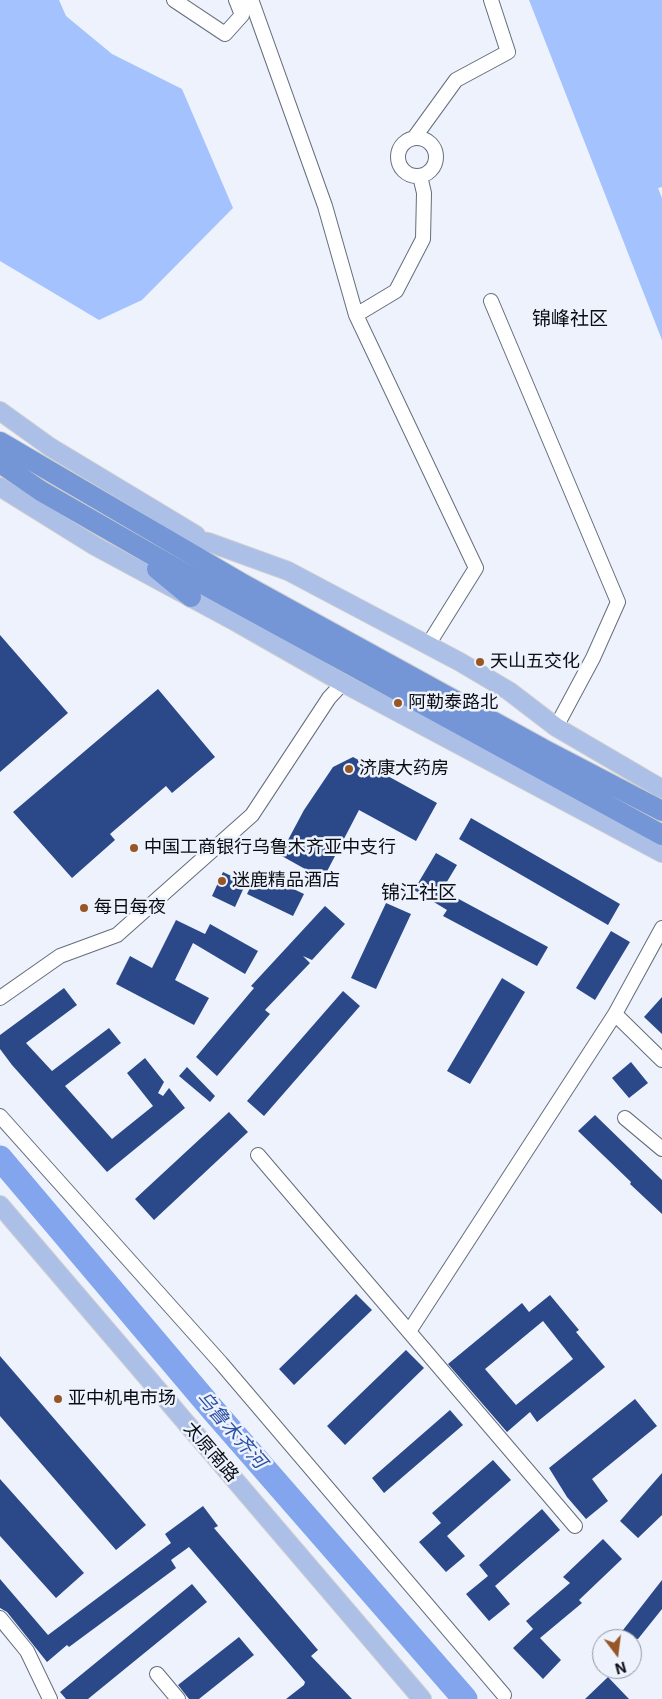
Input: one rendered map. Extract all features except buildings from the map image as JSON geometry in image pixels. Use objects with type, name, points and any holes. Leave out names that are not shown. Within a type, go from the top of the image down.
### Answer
[{"type":"highway","points":[[0,442],[150,531],[535,744],[662,811]]},
{"type":"highway","points":[[0,463],[41,491],[203,584],[662,835]]},
{"type":"highway","points":[[115,534],[191,597]]},
{"type":"main road","points":[[0,411],[50,447],[208,542]]},
{"type":"main road","points":[[0,487],[95,546],[191,597],[342,683],[662,853]]},
{"type":"main road","points":[[150,531],[208,542],[288,571],[428,645],[509,691],[556,727],[662,789]]},
{"type":"main road","name":"太原南路","points":[[0,1205],[422,1699]]},
{"type":"main road","points":[[0,1223],[407,1699]]},
{"type":"street","points":[[174,0],[225,34],[242,15],[238,3],[252,2],[325,206],[356,315],[476,568],[428,645]]},
{"type":"street","points":[[414,138],[456,80],[508,52],[491,0]]},
{"type":"street","points":[[414,138],[426,140],[435,150],[435,164],[420,176],[414,176],[403,171],[398,160],[398,154],[403,143],[414,138]]},
{"type":"street","points":[[356,315],[396,291],[423,239],[424,193],[420,176]]},
{"type":"street","points":[[492,301],[618,602],[593,658],[556,727]]},
{"type":"street","points":[[0,998],[60,956],[117,935],[252,815],[329,698],[342,683]]},
{"type":"street","points":[[410,1330],[615,1014],[662,928]]},
{"type":"street","points":[[615,1014],[662,1060]]},
{"type":"street","points":[[0,1116],[221,1363],[504,1695]]},
{"type":"street","points":[[625,1118],[662,1149]]},
{"type":"street","points":[[258,1155],[410,1330],[575,1526]]},
{"type":"street","points":[[0,1618],[27,1651],[50,1699]]},
{"type":"street","points":[[156,1674],[178,1699]]},
{"type":"shaded area","points":[[0,0],[59,0],[66,16],[112,54],[182,89],[233,208],[142,300],[99,320],[0,261]]},
{"type":"shaded area","points":[[529,0],[662,0],[662,187],[658,188],[662,198],[662,340]]},
{"type":"waterway","name":"乌鲁木齐河","points":[[0,1158],[213,1410],[465,1699]]},
{"type":"place","name":"天山五交化","points":[[480,662]]},
{"type":"place","name":"阿勒泰路北","points":[[398,703]]},
{"type":"place","name":"济康大药房","points":[[349,769]]},
{"type":"place","name":"中国工商银行乌鲁木齐亚中支行","points":[[134,848]]},
{"type":"place","name":"迷鹿精品酒店","points":[[222,881]]},
{"type":"place","name":"每日每夜","points":[[84,908]]},
{"type":"place","name":"亚中机电市场","points":[[58,1399]]},
{"type":"district","name":"锦峰社区","points":[[570,319]]},
{"type":"district","name":"锦江社区","points":[[419,893]]}]
